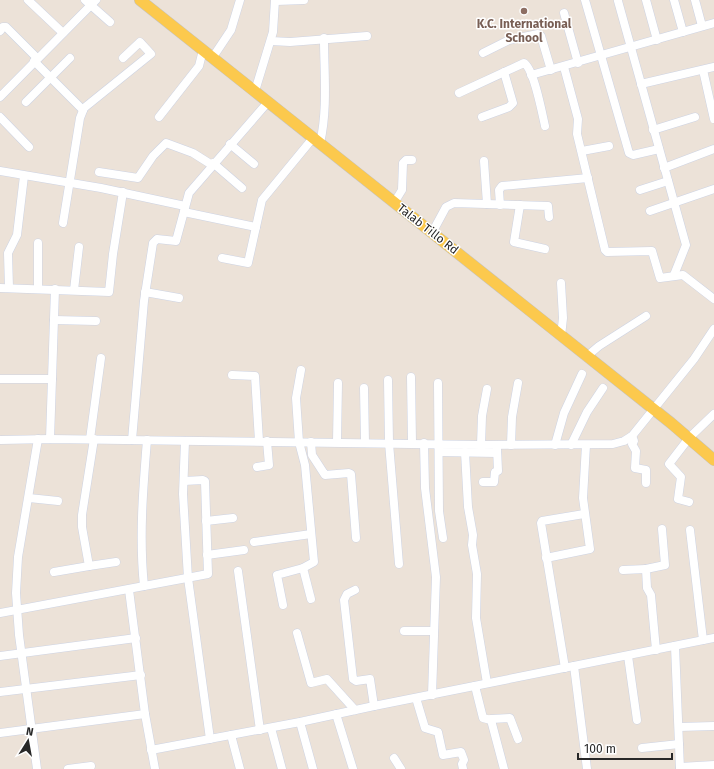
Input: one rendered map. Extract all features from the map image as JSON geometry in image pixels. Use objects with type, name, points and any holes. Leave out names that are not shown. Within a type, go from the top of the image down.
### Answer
[{"type":"main road","name":"Talab Tillo Rd","points":[[140,0],[713,457]]},
{"type":"street","points":[[28,0],[61,31]]},
{"type":"street","points":[[213,57],[231,30],[240,0]]},
{"type":"street","points":[[254,91],[271,41],[275,1],[304,0]]},
{"type":"street","points":[[585,0],[629,153],[633,155],[659,149]]},
{"type":"street","points":[[646,0],[657,40]]},
{"type":"street","points":[[674,0],[683,32]]},
{"type":"street","points":[[695,0],[702,26]]},
{"type":"street","points":[[618,1],[686,245],[674,275]]},
{"type":"street","points":[[0,97],[90,2],[110,22]]},
{"type":"street","points":[[564,13],[578,62]]},
{"type":"street","points":[[532,75],[714,23]]},
{"type":"street","points":[[0,31],[3,27],[6,27],[27,49],[50,77],[83,110]]},
{"type":"street","points":[[483,53],[510,40],[538,34],[541,36],[551,70]]},
{"type":"street","points":[[271,41],[290,42],[324,38],[367,36]]},
{"type":"street","points":[[222,258],[248,263],[262,200],[317,141],[323,128],[324,38]]},
{"type":"street","points":[[63,223],[83,110],[88,103],[151,54],[140,42],[123,58]]},
{"type":"street","points":[[159,117],[199,66],[203,50]]},
{"type":"street","points":[[26,102],[70,58]]},
{"type":"street","points":[[459,92],[524,63],[532,75],[545,126]]},
{"type":"street","points":[[564,67],[578,119],[576,131],[606,251],[652,251],[660,278],[663,279],[674,275],[683,274],[714,299]]},
{"type":"street","points":[[641,84],[714,67]]},
{"type":"street","points":[[703,70],[714,118]]},
{"type":"street","points":[[482,117],[509,107],[513,103],[504,72]]},
{"type":"street","points":[[132,440],[145,292],[154,241],[157,239],[175,242],[189,192],[268,102]]},
{"type":"street","points":[[0,117],[29,146]]},
{"type":"street","points":[[653,130],[695,118]]},
{"type":"street","points":[[99,172],[138,178],[153,156],[166,142],[193,153],[212,164],[242,188]]},
{"type":"street","points":[[230,144],[254,164]]},
{"type":"street","points":[[582,151],[609,146]]},
{"type":"street","points":[[664,168],[714,149]]},
{"type":"street","points":[[394,203],[402,190],[403,163],[406,160],[412,160]]},
{"type":"street","points":[[484,161],[487,204]]},
{"type":"street","points":[[0,171],[123,192],[256,228]]},
{"type":"street","points":[[9,288],[8,254],[17,235],[24,176]]},
{"type":"street","points":[[500,205],[499,190],[502,186],[588,178]]},
{"type":"street","points":[[640,190],[668,181]]},
{"type":"street","points":[[650,211],[714,189]]},
{"type":"street","points":[[0,288],[38,288],[110,292],[113,254],[123,192]]},
{"type":"street","points":[[432,233],[446,207],[450,204],[548,206],[549,217]]},
{"type":"street","points":[[520,205],[514,242],[545,249]]},
{"type":"street","points":[[38,243],[38,288]]},
{"type":"street","points":[[74,290],[79,247]]},
{"type":"street","points":[[561,283],[563,318],[561,336]]},
{"type":"street","points":[[50,439],[55,289]]},
{"type":"street","points":[[145,292],[179,298]]},
{"type":"street","points":[[586,356],[646,316]]},
{"type":"street","points":[[54,320],[96,321]]},
{"type":"street","points":[[1,438],[37,443],[50,439],[92,442],[132,440],[147,445],[311,445],[337,442],[389,446],[412,444],[465,452],[497,450],[510,445],[571,445],[585,449],[620,442],[632,437],[652,409],[694,359],[714,329]]},
{"type":"street","points":[[89,566],[82,521],[101,358]]},
{"type":"street","points":[[283,605],[277,575],[303,568],[314,562],[305,465],[299,444],[296,398],[301,370]]},
{"type":"street","points":[[555,445],[564,412],[582,374]]},
{"type":"street","points":[[232,375],[255,376],[269,465],[257,467]]},
{"type":"street","points":[[411,377],[412,444]]},
{"type":"street","points":[[0,379],[52,379]]},
{"type":"street","points":[[388,380],[389,446],[399,564]]},
{"type":"street","points":[[337,442],[338,383]]},
{"type":"street","points":[[438,383],[439,511],[443,538]]},
{"type":"street","points":[[510,445],[512,417],[518,383]]},
{"type":"street","points":[[364,388],[365,443]]},
{"type":"street","points":[[571,445],[586,412],[603,388]]},
{"type":"street","points":[[480,445],[482,416],[487,389]]},
{"type":"street","points":[[689,502],[678,499],[681,477],[669,464],[689,438],[714,414]]},
{"type":"street","points":[[632,437],[632,444],[636,452],[635,468],[646,470],[646,483]]},
{"type":"street","points":[[37,443],[17,570],[17,610],[37,769]]},
{"type":"street","points":[[185,444],[184,482],[188,578],[210,739]]},
{"type":"street","points":[[144,586],[142,564],[142,528],[147,445]]},
{"type":"street","points":[[311,445],[312,455],[324,475],[351,474],[356,538]]},
{"type":"street","points":[[439,449],[480,445],[497,450]]},
{"type":"street","points":[[424,447],[425,488],[436,576],[432,695]]},
{"type":"street","points":[[546,558],[590,550],[584,514],[583,493],[585,449]]},
{"type":"street","points":[[483,482],[494,482],[495,472],[498,471],[497,450]]},
{"type":"street","points":[[465,452],[468,507],[473,535],[472,547],[476,574],[476,618],[487,683]]},
{"type":"street","points":[[0,613],[208,574],[205,481],[184,482]]},
{"type":"street","points":[[29,498],[58,501]]},
{"type":"street","points":[[584,514],[541,522],[546,558],[570,667],[587,769]]},
{"type":"street","points":[[206,521],[233,518]]},
{"type":"street","points":[[624,570],[646,569],[665,565],[662,529]]},
{"type":"street","points":[[690,530],[703,640]]},
{"type":"street","points":[[254,542],[311,534]]},
{"type":"street","points":[[207,555],[244,550]]},
{"type":"street","points":[[54,572],[116,562]]},
{"type":"street","points":[[303,568],[311,599]]},
{"type":"street","points":[[646,569],[647,588],[650,593],[656,650]]},
{"type":"street","points":[[238,572],[260,730]]},
{"type":"street","points":[[129,590],[145,714],[156,769]]},
{"type":"street","points":[[355,590],[347,594],[344,600],[352,679],[356,681],[370,679],[374,706]]},
{"type":"street","points":[[404,631],[434,631]]},
{"type":"street","points":[[297,633],[311,683],[327,679],[354,710]]},
{"type":"street","points":[[0,656],[136,638]]},
{"type":"street","points":[[151,750],[271,728],[714,638]]},
{"type":"street","points":[[676,646],[680,768],[714,765]]},
{"type":"street","points":[[628,656],[637,720]]},
{"type":"street","points":[[0,692],[141,675]]},
{"type":"street","points":[[475,686],[483,718],[510,718],[518,739]]},
{"type":"street","points":[[416,698],[426,728],[438,732],[443,754],[462,753],[464,760],[462,764],[463,769]]},
{"type":"street","points":[[0,733],[145,714]]},
{"type":"street","points":[[336,714],[354,769]]},
{"type":"street","points":[[491,719],[504,769]]},
{"type":"street","points":[[300,722],[313,769]]},
{"type":"street","points":[[679,727],[714,726]]},
{"type":"street","points":[[271,728],[282,769]]},
{"type":"street","points":[[231,735],[240,769]]},
{"type":"street","points":[[642,748],[679,744]]},
{"type":"street","points":[[394,758],[401,769]]},
{"type":"street","points":[[73,769],[91,766]]},
{"type":"place","name":"K.C. International School","points":[[524,11]]}]
